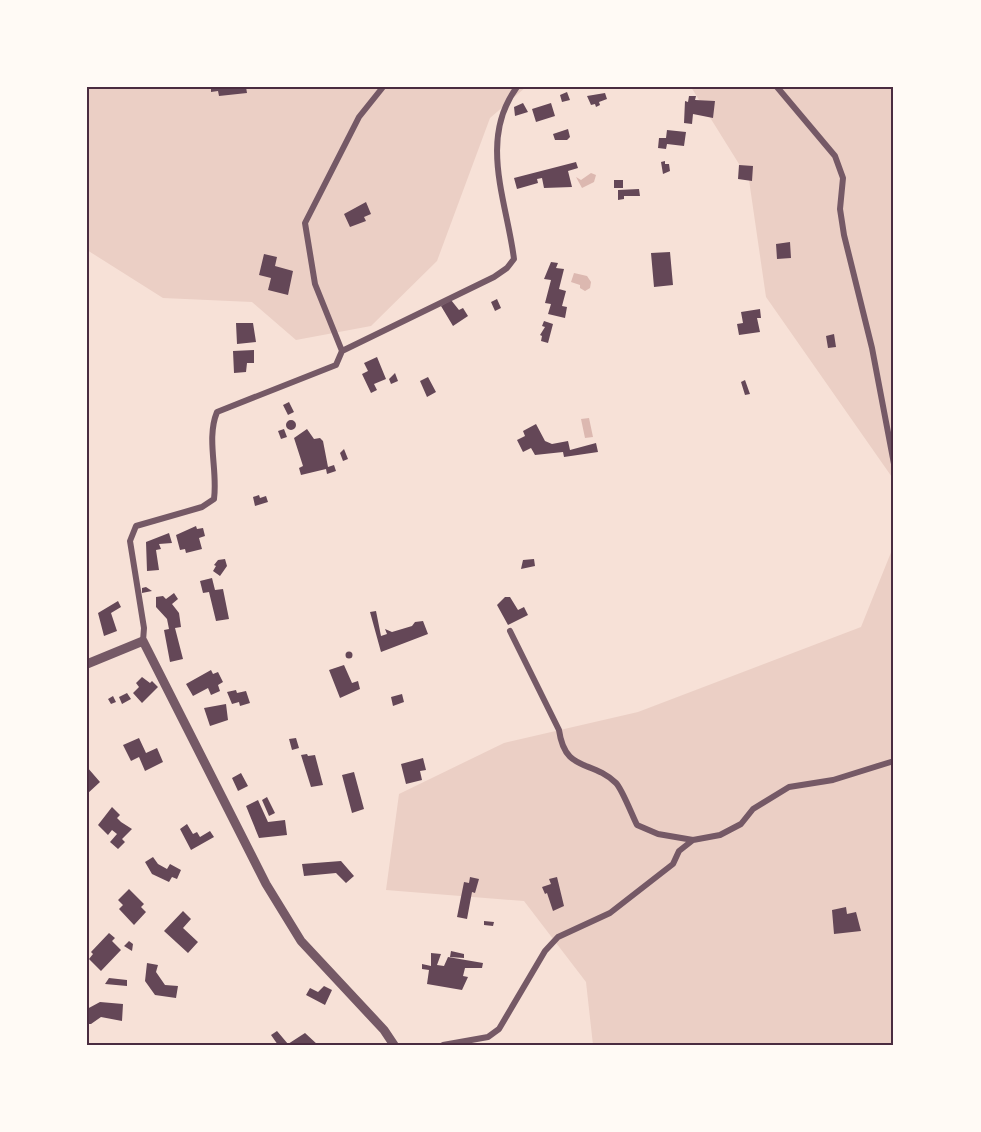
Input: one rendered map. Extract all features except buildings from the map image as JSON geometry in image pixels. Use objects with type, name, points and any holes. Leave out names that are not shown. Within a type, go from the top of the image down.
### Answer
[{"type":"street","points":[[342,351],[315,284],[305,223],[359,117],[383,87]]},
{"type":"street","points":[[394,1045],[384,1030],[301,941],[248,851],[143,641],[144,628],[130,541],[136,526],[202,507],[214,499],[216,484],[212,424],[217,412],[336,365],[342,351],[494,277],[507,268],[514,259],[508,216],[497,174],[495,146],[501,121],[517,87]]},
{"type":"street","points":[[777,87],[835,156],[843,178],[840,209],[844,235],[872,348],[894,464]]},
{"type":"street","points":[[510,632],[559,730],[561,747],[572,761],[618,784],[637,825],[658,834],[693,840],[720,835],[741,824],[753,809],[789,787],[833,780],[894,760]]},
{"type":"street","points":[[87,664],[143,641]]},
{"type":"street","points":[[443,1045],[488,1037],[499,1029],[544,951],[558,937],[610,913],[674,864],[679,851],[693,840]]},
{"type":"shaded area","points":[[87,87],[526,87],[490,118],[437,261],[371,326],[296,340],[252,302],[163,298],[87,250]]},
{"type":"shaded area","points":[[691,87],[894,87],[894,480],[766,297],[749,180]]},
{"type":"shaded area","points":[[591,173],[596,175],[594,182],[582,188],[576,177],[581,180]]},
{"type":"shaded area","points":[[574,273],[587,276],[591,282],[590,288],[585,291],[580,288],[580,285],[571,282]]},
{"type":"shaded area","points":[[589,418],[593,437],[585,438],[581,419]]},
{"type":"shaded area","points":[[894,545],[894,1045],[593,1045],[586,982],[524,901],[386,890],[399,794],[504,743],[638,712],[861,627]]}]
